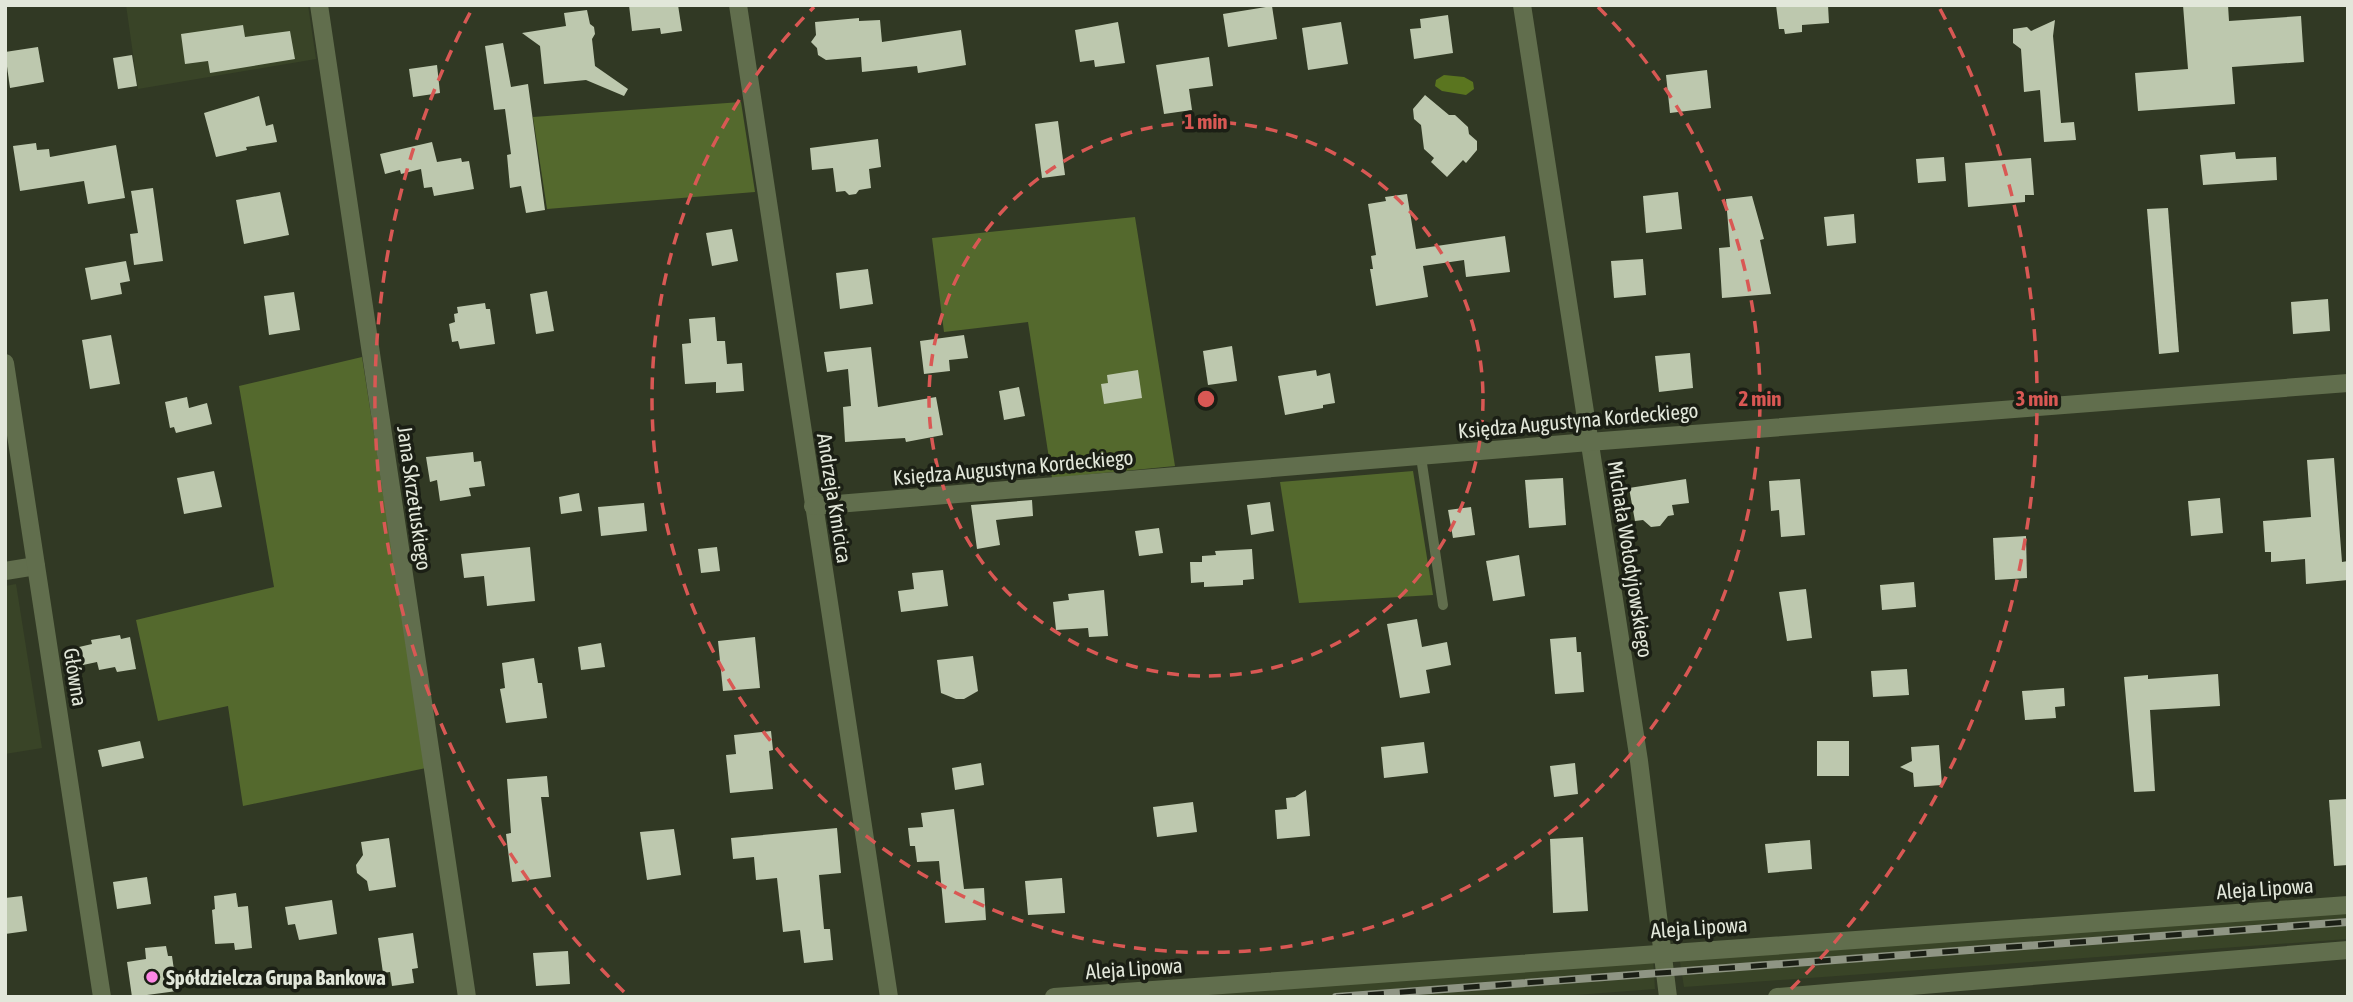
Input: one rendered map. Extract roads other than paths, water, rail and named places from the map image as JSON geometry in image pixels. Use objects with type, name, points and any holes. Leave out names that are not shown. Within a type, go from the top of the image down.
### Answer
[{"type":"street","name":"Jana Skrzetuskiego","points":[[319,5],[467,997]]},
{"type":"street","name":"Andrzeja Kmicica","points":[[738,5],[889,997]]},
{"type":"street","name":"Michała Wołodyjowskiego","points":[[1522,5],[1639,761],[1668,997]]},
{"type":"street","name":"Główna","points":[[5,363],[102,997]]},
{"type":"street","name":"Księdza Augustyna Kordeckiego","points":[[813,506],[2348,383]]},
{"type":"street","points":[[5,571],[36,566]]},
{"type":"street","name":"Aleja Lipowa","points":[[1054,997],[2348,905]]},
{"type":"street","points":[[1777,997],[2348,950]]},
{"type":"lane","points":[[1421,457],[1443,605]]},
{"type":"railway","points":[[1336,997],[2348,922]]},
{"type":"place","name":"Spółdzielcza Grupa Bankowa","points":[[152,977]]}]
